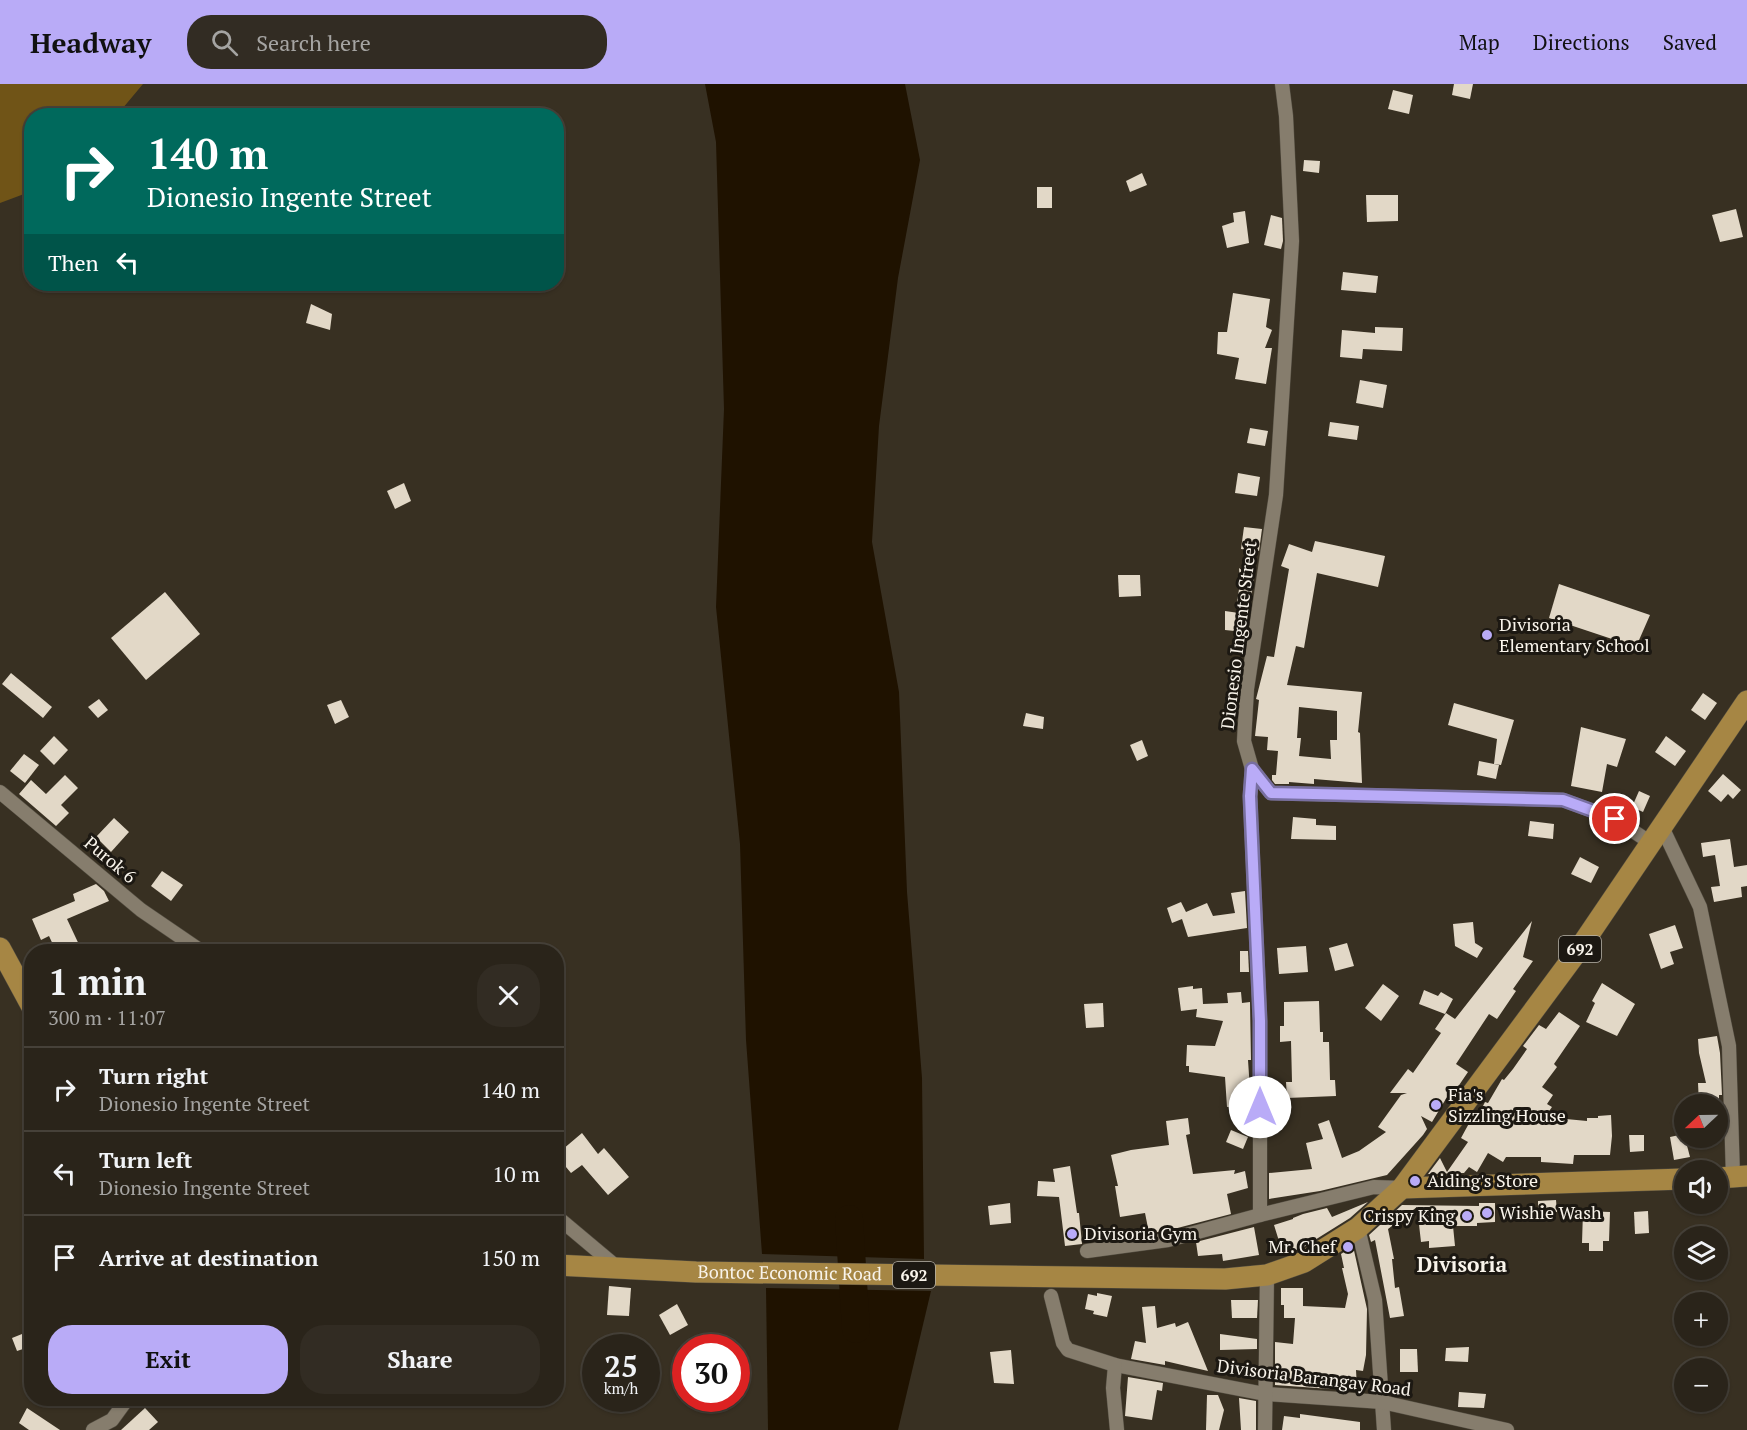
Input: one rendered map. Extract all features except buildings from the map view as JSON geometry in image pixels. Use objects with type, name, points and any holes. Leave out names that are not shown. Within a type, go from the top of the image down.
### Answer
[{"type":"main road","name":"692","points":[[1267,1275],[1304,1262],[1358,1228],[1402,1188],[1577,952],[1747,701]]},
{"type":"main road","points":[[0,948],[24,992]]},
{"type":"main road","points":[[1402,1188],[1674,1179]]},
{"type":"main road","name":"Bontoc Economic Road","points":[[564,1266],[696,1272],[1132,1279],[1225,1279],[1267,1275]]},
{"type":"street","name":"Dionesio Ingente Street","points":[[1282,84],[1286,116],[1292,241],[1276,495],[1247,689],[1244,741],[1252,769],[1271,793],[1563,800],[1657,835]]},
{"type":"street","points":[[1252,769],[1250,796],[1260,1021],[1260,1215]]},
{"type":"street","name":"Purok 6","points":[[0,792],[141,910],[191,944]]},
{"type":"street","points":[[1657,835],[1700,907],[1729,1046],[1732,1177]]},
{"type":"street","points":[[1088,1251],[1168,1240],[1374,1187],[1402,1188]]},
{"type":"street","points":[[564,1223],[620,1269]]},
{"type":"street","points":[[1358,1228],[1375,1300],[1384,1430]]},
{"type":"street","points":[[1265,1430],[1267,1275]]},
{"type":"street","name":"Divisoria Barangay Road","points":[[1051,1296],[1063,1343],[1068,1350],[1115,1365],[1266,1394],[1382,1402],[1507,1430]]},
{"type":"street","points":[[1115,1365],[1113,1388],[1117,1430]]},
{"type":"street","points":[[93,1430],[112,1420],[122,1406]]},
{"type":"shaded area","points":[[0,84],[143,84],[123,108],[24,108],[24,194],[0,203]]},
{"type":"shaded area","points":[[705,84],[905,84],[920,160],[898,278],[879,426],[872,542],[899,692],[907,892],[922,1078],[924,1259],[762,1254],[746,1040],[740,844],[716,607],[724,409],[716,142]]},
{"type":"shaded area","points":[[766,1288],[931,1291],[898,1430],[768,1430]]},
{"type":"waterway","points":[[849,1219],[856,1329]]},
{"type":"place","name":"Divisoria Elementary School","points":[[1487,635]]},
{"type":"place","name":"Fia's Sizzling House","points":[[1436,1105]]},
{"type":"place","name":"Aiding's Store","points":[[1415,1181]]},
{"type":"place","name":"Wishie Wash","points":[[1487,1213]]},
{"type":"place","name":"Crispy King","points":[[1467,1216]]},
{"type":"place","name":"Divisoria Gym","points":[[1072,1234]]},
{"type":"place","name":"Mr. Chef","points":[[1348,1247]]},
{"type":"district","name":"Divisoria","points":[[1462,1265]]},
{"type":"route","points":[[1260,1107],[1260,1021],[1250,796],[1252,769],[1271,793],[1563,800],[1615,819]]}]
